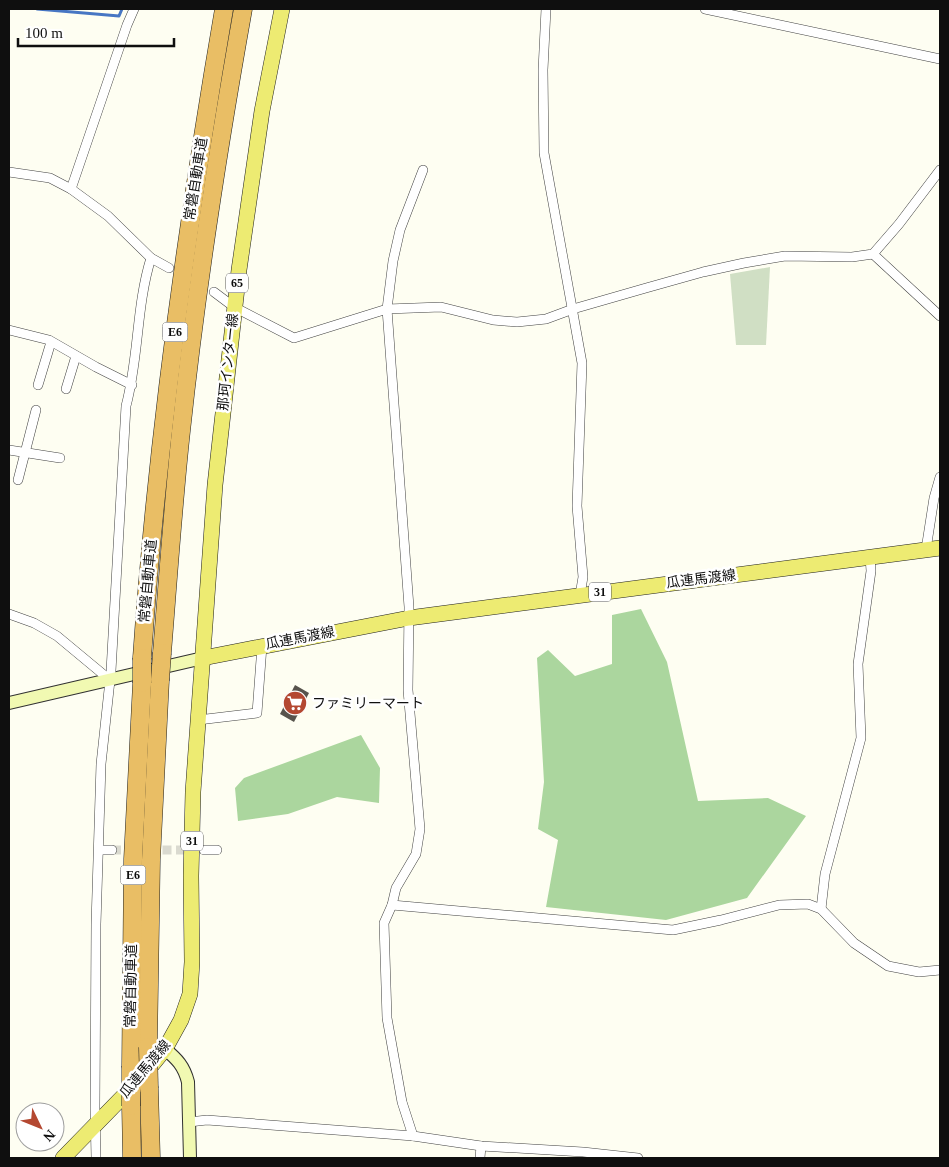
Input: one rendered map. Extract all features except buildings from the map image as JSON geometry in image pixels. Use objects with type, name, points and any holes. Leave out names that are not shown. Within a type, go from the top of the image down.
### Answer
[{"type":"highway","name":"常磐自動車道","points":[[132,1158],[130,1066],[133,859],[142,658],[148,576],[184,256],[224,9]]},
{"type":"highway","name":"常磐自動車道","points":[[151,1158],[149,1088],[156,1048],[151,860],[162,653],[181,432],[192,336],[243,9]]},
{"type":"main road","name":"那珂インター線","points":[[203,658],[215,485],[234,307],[262,111],[282,9]]},
{"type":"main road","name":"瓜連馬渡線","points":[[63,1158],[143,1076],[156,1048],[181,1020],[190,994],[192,962],[191,876],[193,792],[203,658],[409,618],[940,548]]},
{"type":"street","points":[[71,189],[134,9]]},
{"type":"street","points":[[546,9],[543,70],[544,153],[582,363],[576,506],[582,577],[580,595]]},
{"type":"street","points":[[705,9],[940,59]]},
{"type":"street","points":[[412,1136],[402,1102],[387,1018],[384,923],[392,905],[396,888],[416,854],[420,830],[408,690],[409,618],[388,309],[393,261],[400,230],[423,170]]},
{"type":"street","points":[[214,292],[234,307],[294,338],[388,309],[441,308],[493,320],[517,322],[546,319],[573,309],[703,272],[744,263],[786,256],[852,256],[872,254],[899,224],[940,170]]},
{"type":"street","points":[[9,172],[50,178],[71,189],[108,216],[151,258],[169,268]]},
{"type":"street","points":[[872,254],[940,316]]},
{"type":"street","points":[[96,1158],[96,924],[101,764],[110,680],[126,406],[132,385],[144,280],[151,258]]},
{"type":"street","points":[[9,330],[51,342],[132,385]]},
{"type":"street","points":[[38,385],[51,342]]},
{"type":"street","points":[[66,389],[76,356]]},
{"type":"street","points":[[18,480],[36,410]]},
{"type":"street","points":[[9,450],[60,458]]},
{"type":"street","points":[[925,550],[928,543],[934,498],[940,477]]},
{"type":"street","points":[[821,909],[825,874],[861,738],[858,664],[871,571],[870,557]]},
{"type":"street","points":[[9,614],[34,623],[57,636],[110,680]]},
{"type":"street","points":[[198,720],[257,713],[262,646]]},
{"type":"street","points":[[9,703],[203,658]]},
{"type":"street","points":[[99,850],[112,850]]},
{"type":"street","points":[[204,850],[217,850]]},
{"type":"street","points":[[392,905],[673,930],[779,905],[808,904],[821,909],[854,943],[888,966],[919,972],[940,970]]},
{"type":"street","points":[[156,1048],[180,1063],[185,1071],[188,1082],[190,1158]]},
{"type":"street","points":[[189,1122],[207,1120],[412,1136],[481,1146],[583,1152],[638,1158]]},
{"type":"street","points":[[480,1158],[481,1146]]},
{"type":"green space","points":[[770,267],[766,345],[736,345],[730,274]]},
{"type":"green space","points":[[641,609],[667,662],[698,801],[768,798],[806,816],[747,898],[666,920],[546,907],[558,840],[538,829],[544,782],[537,658],[548,650],[575,676],[612,664],[612,615]]},
{"type":"green space","points":[[361,735],[380,768],[379,803],[337,797],[288,814],[238,821],[235,788],[244,778]]},
{"type":"waterway","points":[[37,9],[119,16],[122,9]]},
{"type":"tunnel","points":[[112,850],[136,850]]},
{"type":"tunnel","points":[[149,850],[204,850]]},
{"type":"place","name":"ファミリーマート","points":[[295,703]]}]
